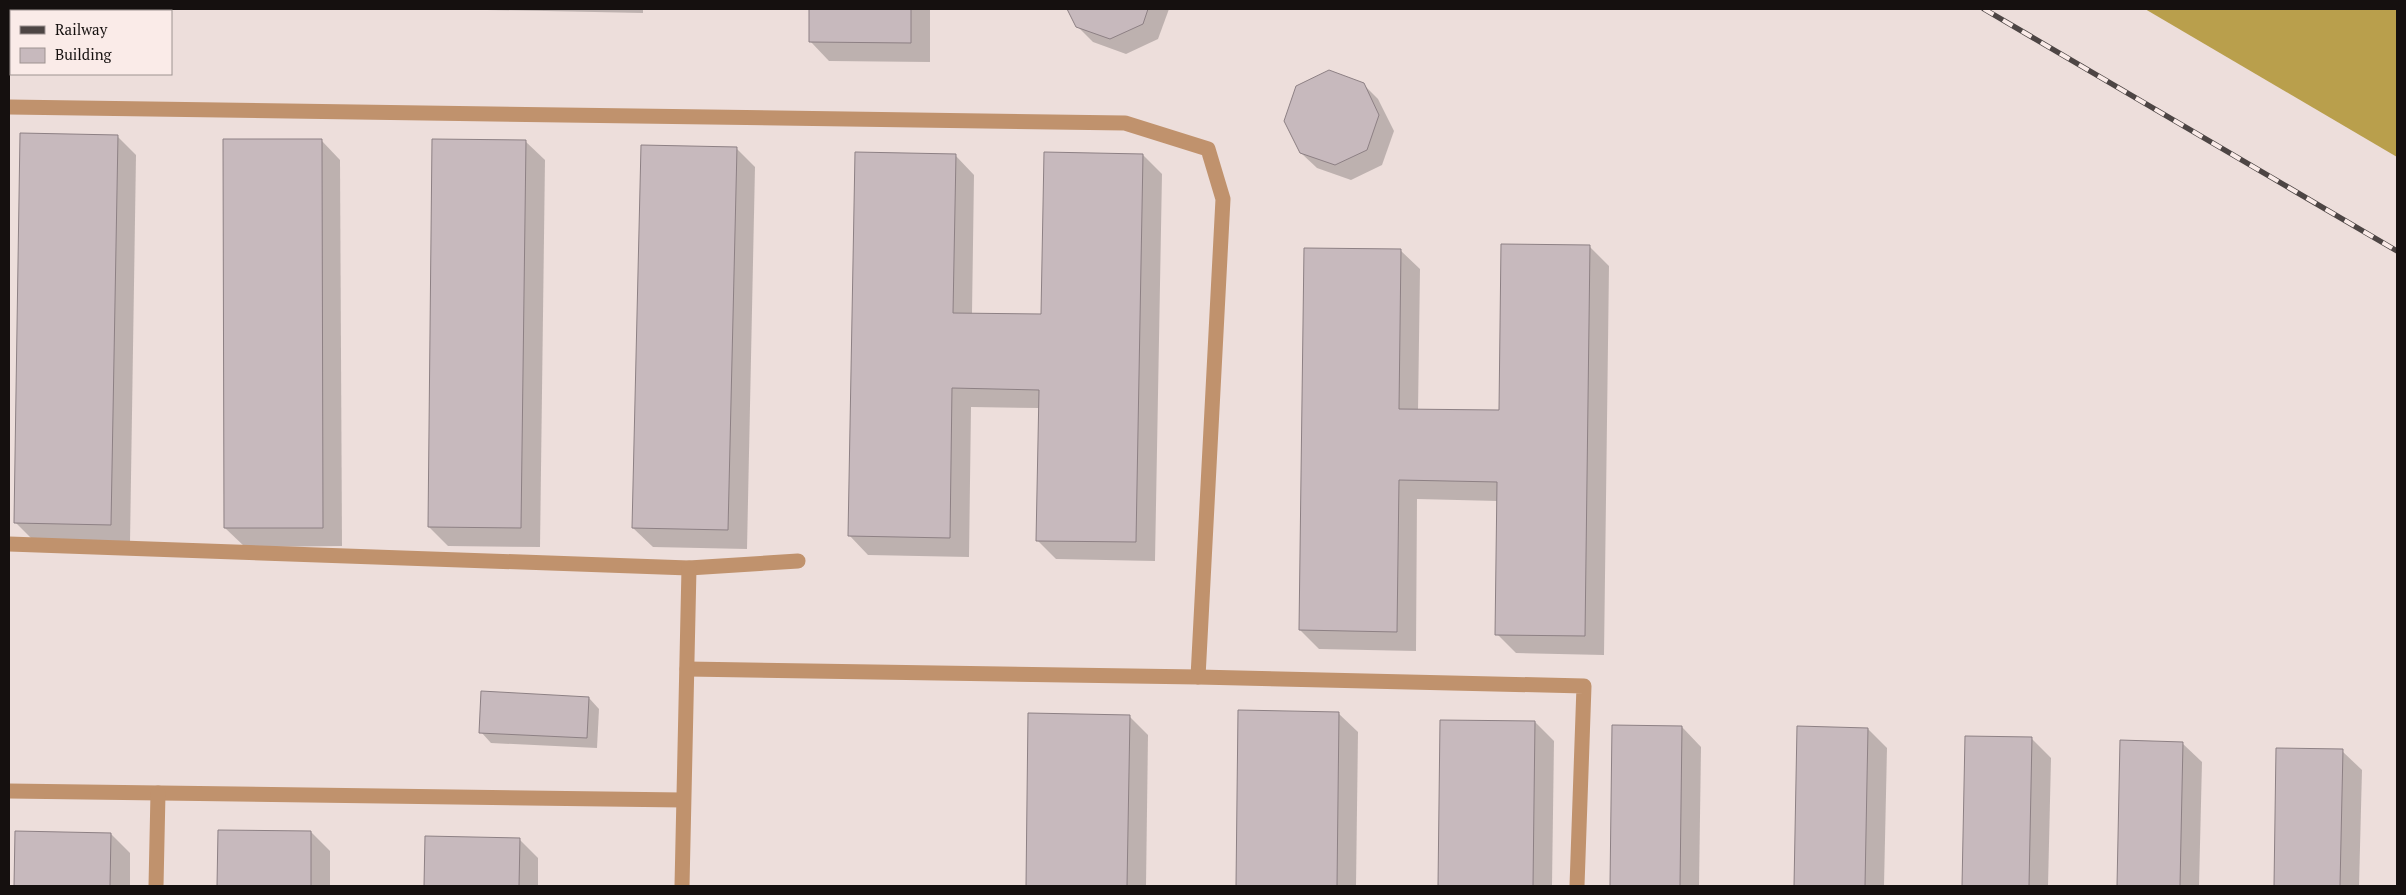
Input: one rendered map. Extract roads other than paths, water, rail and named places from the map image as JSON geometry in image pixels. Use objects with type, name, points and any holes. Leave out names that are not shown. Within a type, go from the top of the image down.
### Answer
[{"type":"lane","points":[[9,107],[1126,123],[1208,149],[1224,199],[1198,677]]},
{"type":"lane","points":[[9,544],[689,568],[798,561]]},
{"type":"lane","points":[[682,886],[689,568]]},
{"type":"lane","points":[[687,669],[1198,677],[1584,686],[1577,886]]},
{"type":"lane","points":[[9,791],[683,800]]},
{"type":"lane","points":[[156,886],[158,793]]},
{"type":"railway","points":[[1984,9],[2397,251]]}]
